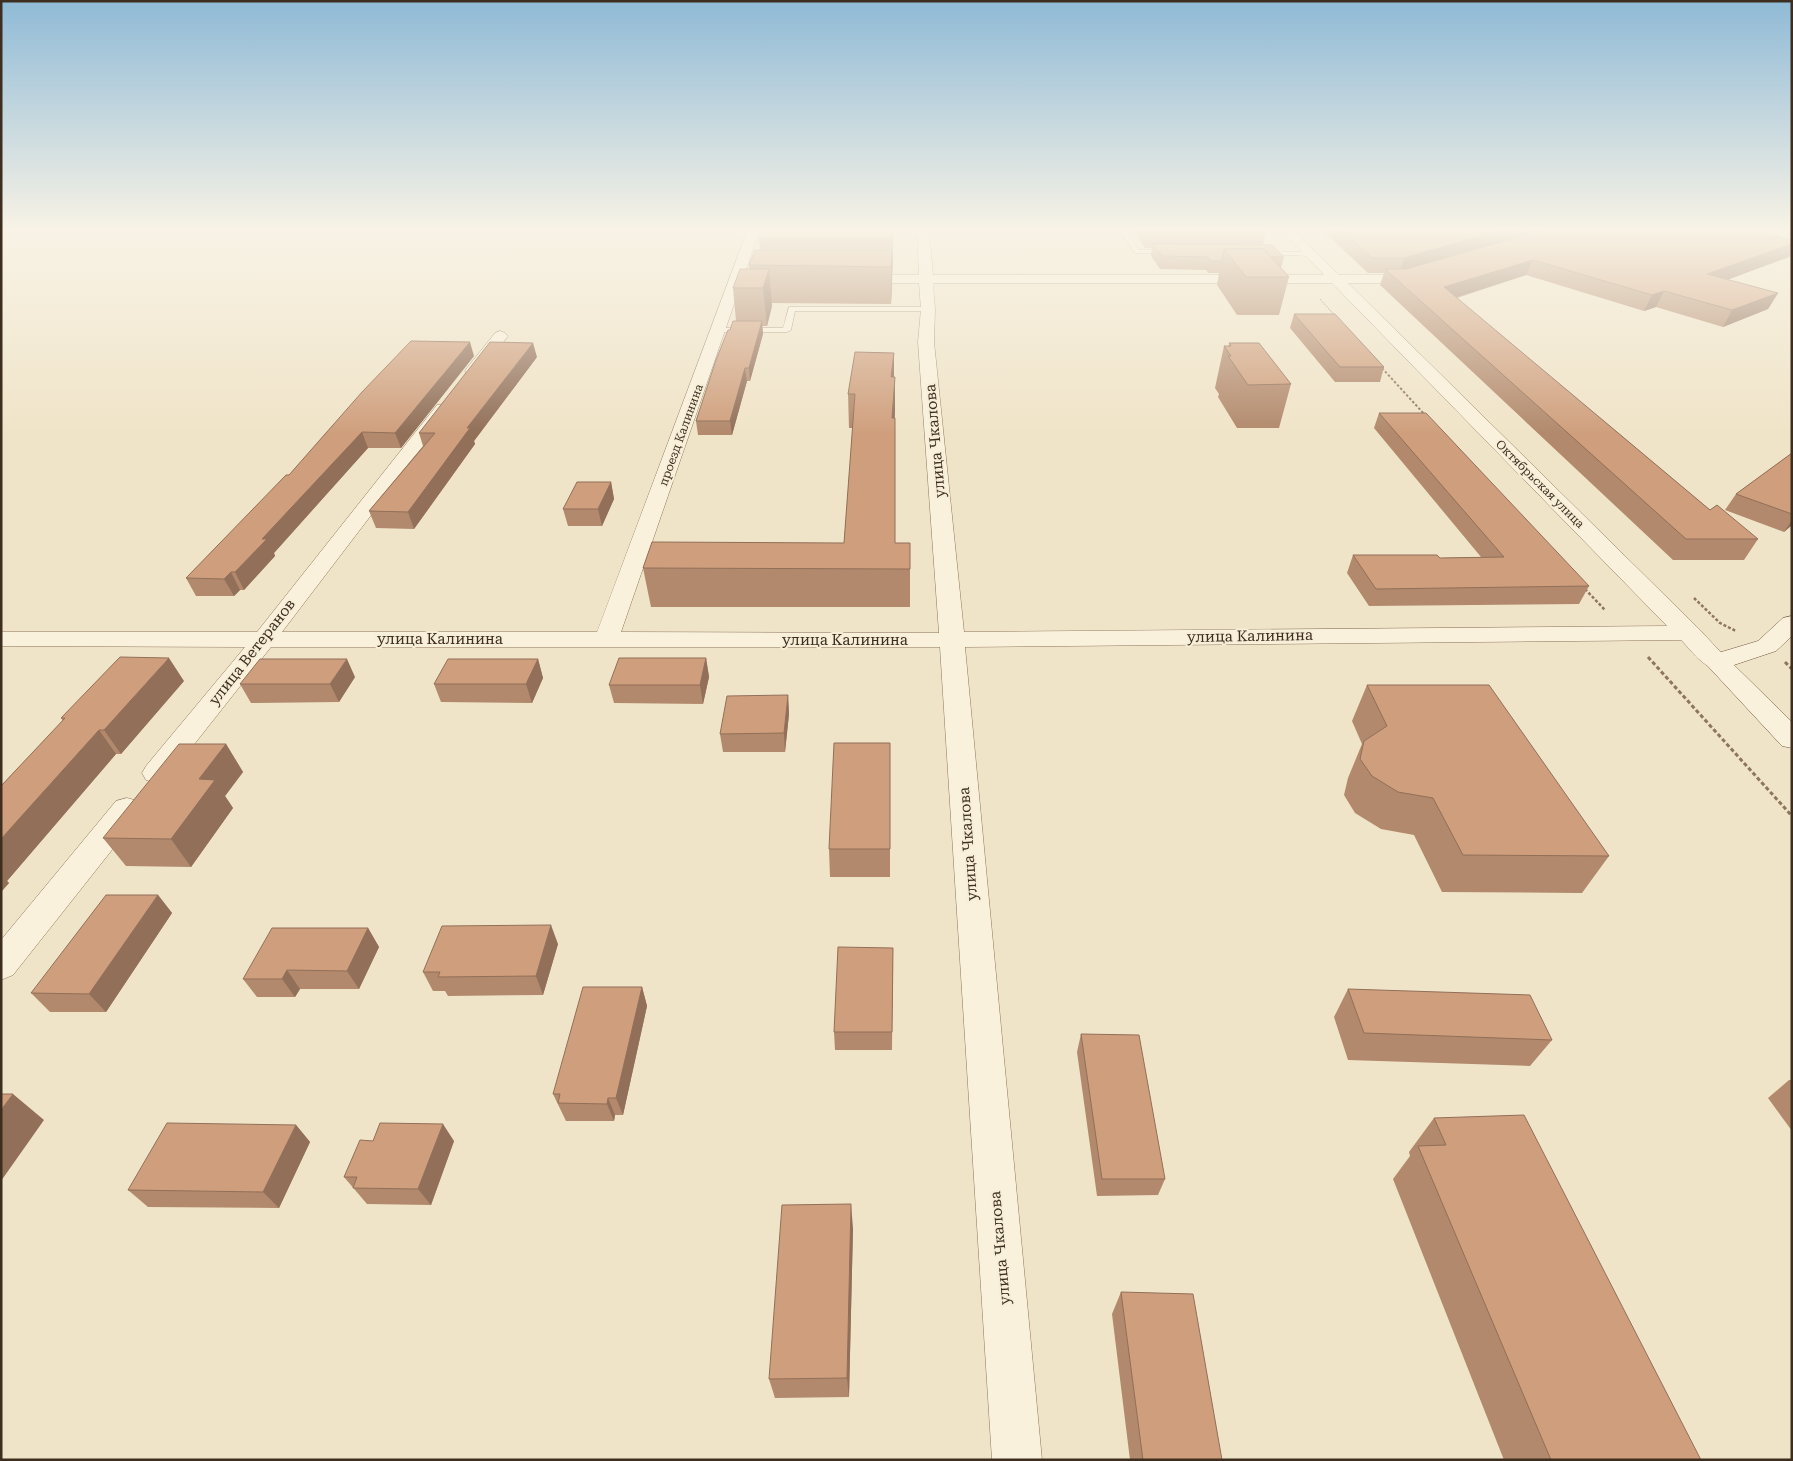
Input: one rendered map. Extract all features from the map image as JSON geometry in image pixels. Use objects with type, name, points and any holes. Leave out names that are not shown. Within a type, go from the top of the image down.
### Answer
[{"type":"street","name":"проезд Калинина","points":[[606,640],[719,330],[734,297]]},
{"type":"street","name":"улица Чкалова","points":[[927,297],[926,342],[952,640],[1017,1460]]},
{"type":"street","name":"Октябрьская улица","points":[[1353,297],[1690,633],[1792,739]]},
{"type":"street","name":"улица Ветеранов","points":[[1,965],[264,639],[500,336]]},
{"type":"street","points":[[1717,662],[1767,646],[1792,623]]},
{"type":"street","name":"улица Калинина","points":[[1,639],[952,640],[1690,633]]},
{"type":"lane","points":[[719,330],[787,330],[792,309],[928,309]]},
{"type":"path","points":[[1317,297],[1340,322]]},
{"type":"path","points":[[1380,366],[1427,416]]},
{"type":"path","points":[[1579,582],[1792,816]]},
{"type":"building","points":[[1416,297],[1456,297],[1710,510],[1717,505],[1758,539],[1686,539]]},
{"type":"building","points":[[1686,297],[1767,297],[1732,310]]},
{"type":"building","points":[[1294,314],[1335,314],[1384,367],[1340,367]]},
{"type":"building","points":[[733,321],[762,321],[749,368],[745,368],[730,421],[696,421],[716,360]]},
{"type":"building","points":[[411,341],[470,342],[395,433],[362,432],[262,539],[267,539],[235,572],[231,572],[224,579],[186,578],[286,475],[289,475],[362,392]]},
{"type":"building","points":[[490,342],[533,343],[467,428],[470,428],[408,512],[369,511],[435,433],[419,433]]},
{"type":"building","points":[[1229,343],[1259,343],[1291,384],[1248,385],[1228,356],[1231,356],[1224,346],[1231,346]]},
{"type":"building","points":[[855,352],[894,353],[891,377],[895,377],[892,418],[895,418],[895,543],[910,543],[910,569],[643,568],[652,542],[844,543],[855,394],[848,394]]},
{"type":"building","points":[[1379,413],[1426,413],[1589,586],[1376,589],[1353,555],[1437,555],[1440,558],[1504,557]]},
{"type":"building","points":[[1792,453],[1792,514],[1736,494]]},
{"type":"building","points":[[577,482],[611,482],[598,509],[563,509]]},
{"type":"building","points":[[120,657],[169,658],[104,730],[99,730],[1,839],[1,786],[65,718],[61,718]]},
{"type":"building","points":[[619,658],[706,658],[700,685],[609,685]]},
{"type":"building","points":[[260,659],[347,659],[330,684],[240,684]]},
{"type":"building","points":[[448,659],[538,659],[526,684],[434,684]]},
{"type":"building","points":[[1367,685],[1489,685],[1609,856],[1463,855],[1433,798],[1398,792],[1372,776],[1360,759],[1364,741],[1387,726]]},
{"type":"building","points":[[788,695],[784,733],[720,734],[727,696]]},
{"type":"building","points":[[834,743],[890,743],[890,849],[829,849]]},
{"type":"building","points":[[179,744],[226,744],[199,779],[215,780],[171,839],[103,838]]},
{"type":"building","points":[[106,895],[158,895],[89,994],[31,993]]},
{"type":"building","points":[[551,925],[536,976],[438,977],[440,972],[423,972],[442,926]]},
{"type":"building","points":[[272,928],[368,928],[347,971],[287,970],[282,979],[243,979]]},
{"type":"building","points":[[838,947],[893,948],[892,1032],[834,1032]]},
{"type":"building","points":[[583,987],[642,987],[616,1098],[608,1098],[607,1104],[558,1103],[560,1094],[553,1094]]},
{"type":"building","points":[[1348,989],[1530,995],[1552,1040],[1364,1033]]},
{"type":"building","points":[[1081,1034],[1139,1035],[1165,1179],[1102,1179]]},
{"type":"building","points":[[1,1094],[13,1094],[1,1110]]},
{"type":"building","points":[[1524,1115],[1701,1460],[1551,1460],[1418,1146],[1446,1145],[1434,1118]]},
{"type":"building","points":[[167,1123],[296,1125],[263,1192],[128,1190]]},
{"type":"building","points":[[380,1123],[443,1124],[418,1189],[353,1188],[357,1177],[344,1177],[360,1140],[373,1141]]},
{"type":"building","points":[[851,1204],[847,1378],[769,1379],[782,1205]]},
{"type":"building","points":[[1121,1292],[1193,1294],[1222,1460],[1143,1460]]}]
